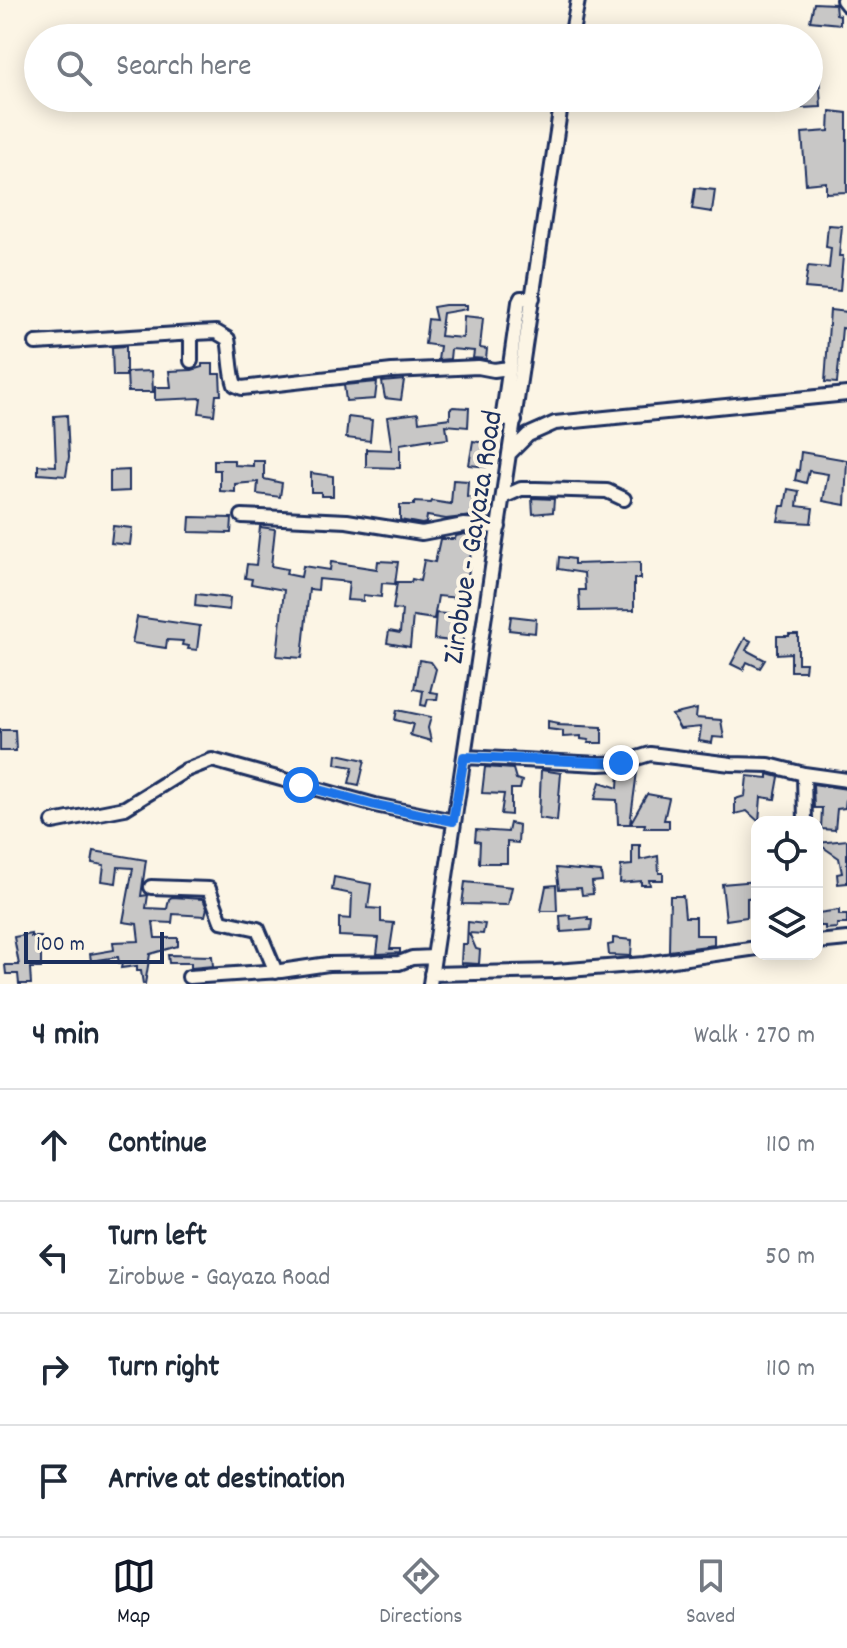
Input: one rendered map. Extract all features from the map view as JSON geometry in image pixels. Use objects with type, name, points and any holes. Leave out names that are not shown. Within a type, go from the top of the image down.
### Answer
[{"type":"street","points":[[574,24],[578,0]]},
{"type":"street","points":[[843,0],[847,5]]},
{"type":"street","name":"Zirobwe - Gayaza Road","points":[[430,979],[560,112]]},
{"type":"street","points":[[515,421],[504,418],[503,414],[509,368],[519,302],[521,298],[533,298]]},
{"type":"street","points":[[36,343],[216,332],[228,339],[235,385],[242,388],[392,371],[509,368]]},
{"type":"street","points":[[191,361],[191,336],[194,333]]},
{"type":"street","points":[[510,453],[528,435],[555,423],[847,394]]},
{"type":"street","points":[[503,497],[521,489],[536,489],[607,491],[624,499]]},
{"type":"street","points":[[242,516],[347,521],[422,533],[464,525],[499,527]]},
{"type":"street","points":[[464,757],[599,764],[621,763],[650,754],[731,764],[769,765],[847,780]]},
{"type":"street","points":[[53,822],[125,808],[186,770],[212,760],[375,805],[453,821]]},
{"type":"street","points":[[804,774],[805,816]]},
{"type":"street","points":[[151,887],[209,889],[221,921],[258,929],[276,972]]},
{"type":"street","points":[[823,941],[847,939]]},
{"type":"street","points":[[430,979],[616,966],[751,949]]},
{"type":"street","points":[[189,977],[276,972],[328,964],[399,963],[412,958],[434,957]]},
{"type":"building","points":[[814,3],[835,4],[840,24],[810,21]]},
{"type":"building","points":[[830,111],[847,113],[847,192],[826,193],[826,182],[806,184],[802,133],[829,131]]},
{"type":"building","points":[[695,188],[715,190],[712,212],[692,209]]},
{"type":"building","points":[[828,225],[842,226],[840,291],[805,288],[808,266],[829,268],[831,248],[826,247]]},
{"type":"building","points":[[467,305],[467,309],[443,313],[440,336],[463,338],[464,316],[483,318],[480,348],[487,349],[486,359],[473,358],[474,351],[451,349],[450,359],[438,360],[440,346],[425,344],[428,319],[436,320],[433,307]]},
{"type":"building","points":[[830,310],[847,312],[847,329],[842,328],[837,383],[825,382]]},
{"type":"building","points":[[126,346],[126,376],[113,376],[112,347]]},
{"type":"building","points":[[202,364],[213,364],[213,374],[220,374],[221,395],[216,395],[214,415],[199,413],[201,398],[155,400],[155,387],[171,387],[169,371],[192,370],[202,367]]},
{"type":"building","points":[[152,371],[153,392],[128,392],[127,372]]},
{"type":"building","points":[[404,380],[401,400],[385,398],[382,382]]},
{"type":"building","points":[[377,382],[375,399],[346,401],[344,385]]},
{"type":"building","points":[[453,407],[469,408],[468,427],[446,425],[448,439],[400,444],[400,468],[366,467],[366,449],[392,450],[387,417],[418,413],[419,422],[450,418]]},
{"type":"building","points":[[67,415],[69,457],[66,476],[38,474],[38,465],[56,466],[54,416]]},
{"type":"building","points":[[348,417],[372,420],[370,441],[346,438]]},
{"type":"building","points":[[473,441],[490,444],[486,467],[469,465]]},
{"type":"building","points":[[801,452],[847,460],[845,505],[823,501],[828,474],[809,471],[806,483],[795,480]]},
{"type":"building","points":[[214,460],[234,460],[234,465],[253,466],[253,461],[264,461],[264,479],[282,483],[280,497],[257,494],[258,482],[235,484],[235,492],[220,491],[220,470],[214,470]]},
{"type":"building","points":[[129,470],[129,491],[110,492],[110,471]]},
{"type":"building","points":[[311,473],[333,476],[333,496],[311,492]]},
{"type":"building","points":[[453,480],[468,481],[467,497],[473,498],[472,516],[446,519],[427,516],[426,523],[422,524],[400,520],[400,505],[432,501],[451,504]]},
{"type":"building","points":[[788,489],[799,491],[797,506],[813,508],[811,523],[778,521]]},
{"type":"building","points":[[532,498],[554,499],[553,512],[533,514]]},
{"type":"building","points":[[190,517],[232,518],[231,533],[189,532]]},
{"type":"building","points":[[113,526],[132,528],[130,545],[111,543]]},
{"type":"building","points":[[260,527],[275,529],[271,566],[287,569],[286,574],[301,577],[303,566],[330,570],[331,562],[377,569],[378,561],[398,562],[395,584],[382,583],[381,597],[363,595],[363,601],[347,600],[349,582],[319,579],[318,590],[309,589],[302,658],[277,656],[284,590],[251,584],[252,579],[245,578],[247,564],[256,565]]},
{"type":"building","points":[[465,534],[473,535],[467,585],[460,584],[459,598],[438,596],[434,619],[413,616],[410,647],[387,643],[389,631],[400,633],[402,610],[393,609],[397,582],[420,581],[424,560],[435,562],[440,539],[455,539]]},
{"type":"building","points":[[559,557],[574,559],[574,564],[640,562],[640,579],[634,579],[634,610],[580,611],[579,590],[585,590],[584,573],[558,569]]},
{"type":"building","points":[[196,594],[230,598],[229,610],[195,606]]},
{"type":"building","points":[[436,613],[465,616],[462,650],[450,649],[451,641],[434,639]]},
{"type":"building","points":[[511,616],[536,619],[535,633],[509,630]]},
{"type":"building","points":[[137,617],[200,626],[197,650],[188,649],[189,646],[182,645],[183,641],[167,640],[166,648],[132,643]]},
{"type":"building","points":[[798,634],[798,663],[806,663],[805,671],[791,671],[791,653],[777,654],[777,636]]},
{"type":"building","points":[[745,638],[751,641],[746,650],[765,660],[760,668],[747,662],[743,670],[731,664]]},
{"type":"building","points":[[419,660],[431,662],[436,669],[430,692],[438,693],[437,700],[428,699],[426,706],[421,705],[423,691],[414,689]]},
{"type":"building","points":[[697,709],[696,718],[721,720],[724,738],[713,737],[712,743],[699,741],[701,727],[680,729],[672,715]]},
{"type":"building","points":[[397,710],[431,717],[428,728],[431,741],[410,735],[413,724],[395,720]]},
{"type":"building","points":[[548,721],[558,725],[602,727],[602,743],[588,743],[589,740],[581,739],[581,736],[563,737],[563,731],[548,729]]},
{"type":"building","points":[[0,730],[15,730],[16,751],[0,751]]},
{"type":"building","points":[[337,754],[365,760],[359,785],[349,783],[353,767],[336,764]]},
{"type":"building","points":[[485,767],[513,769],[516,779],[522,781],[520,789],[511,789],[511,815],[501,814],[504,794],[482,793]]},
{"type":"building","points":[[541,770],[561,773],[557,821],[539,818]]},
{"type":"building","points":[[619,772],[637,772],[630,824],[618,824],[617,800],[595,799],[600,782],[618,788]]},
{"type":"building","points":[[768,774],[779,777],[775,799],[761,797],[759,816],[752,816],[747,811],[735,814],[735,799],[745,796],[747,776],[768,778]]},
{"type":"building","points":[[813,784],[847,789],[845,808],[837,809],[835,830],[823,829],[822,808],[814,808]]},
{"type":"building","points":[[647,794],[669,798],[664,820],[669,820],[669,828],[644,828],[645,824],[630,824]]},
{"type":"building","points":[[510,823],[519,825],[518,843],[507,842],[507,863],[479,863],[480,842],[475,841],[476,830],[508,832]]},
{"type":"building","points":[[847,840],[847,883],[838,884],[837,874],[842,873],[839,858],[823,847],[823,842]]},
{"type":"building","points":[[632,845],[640,845],[640,860],[658,856],[659,873],[663,873],[663,880],[649,880],[650,885],[641,885],[641,881],[620,883],[621,866],[632,865]]},
{"type":"building","points":[[94,851],[146,860],[141,896],[148,895],[146,908],[167,909],[172,897],[203,899],[207,908],[205,916],[173,914],[172,923],[153,922],[155,938],[178,938],[178,946],[150,954],[145,984],[137,966],[121,968],[118,957],[91,961],[90,954],[114,950],[113,942],[139,941],[137,924],[123,922],[133,868],[118,867],[116,883],[102,881],[104,865],[92,863]]},
{"type":"building","points":[[556,868],[601,872],[602,881],[592,882],[593,894],[582,895],[581,888],[559,889]]},
{"type":"building","points":[[334,877],[371,884],[368,908],[381,909],[381,922],[394,923],[390,949],[400,949],[400,953],[377,954],[379,938],[339,936],[339,918],[351,919],[352,894],[332,890]]},
{"type":"building","points":[[465,882],[512,887],[508,905],[462,904]]},
{"type":"building","points":[[751,882],[747,917],[726,920],[722,884]]},
{"type":"building","points":[[556,885],[557,911],[541,911],[546,886]]},
{"type":"building","points":[[670,896],[683,896],[685,917],[696,917],[696,935],[714,935],[714,945],[669,951]]},
{"type":"building","points":[[839,910],[839,915],[847,915],[847,924],[825,929],[823,912]]},
{"type":"building","points":[[570,915],[571,919],[588,917],[592,920],[591,930],[561,932],[560,916]]},
{"type":"building","points":[[468,922],[485,924],[483,934],[469,933],[476,949],[480,950],[479,964],[461,963],[462,944],[467,944]]},
{"type":"building","points":[[31,934],[31,937],[41,937],[41,968],[30,968],[31,984],[19,984],[18,974],[6,974],[5,965],[19,965],[14,937]]},
{"type":"building","points":[[613,938],[632,940],[631,956],[609,955],[608,945],[613,944]]},
{"type":"building","points":[[168,955],[212,956],[213,966],[191,968],[191,963],[169,963]]},
{"type":"route","points":[[301,785],[375,805],[453,821],[464,757],[621,763]]}]
